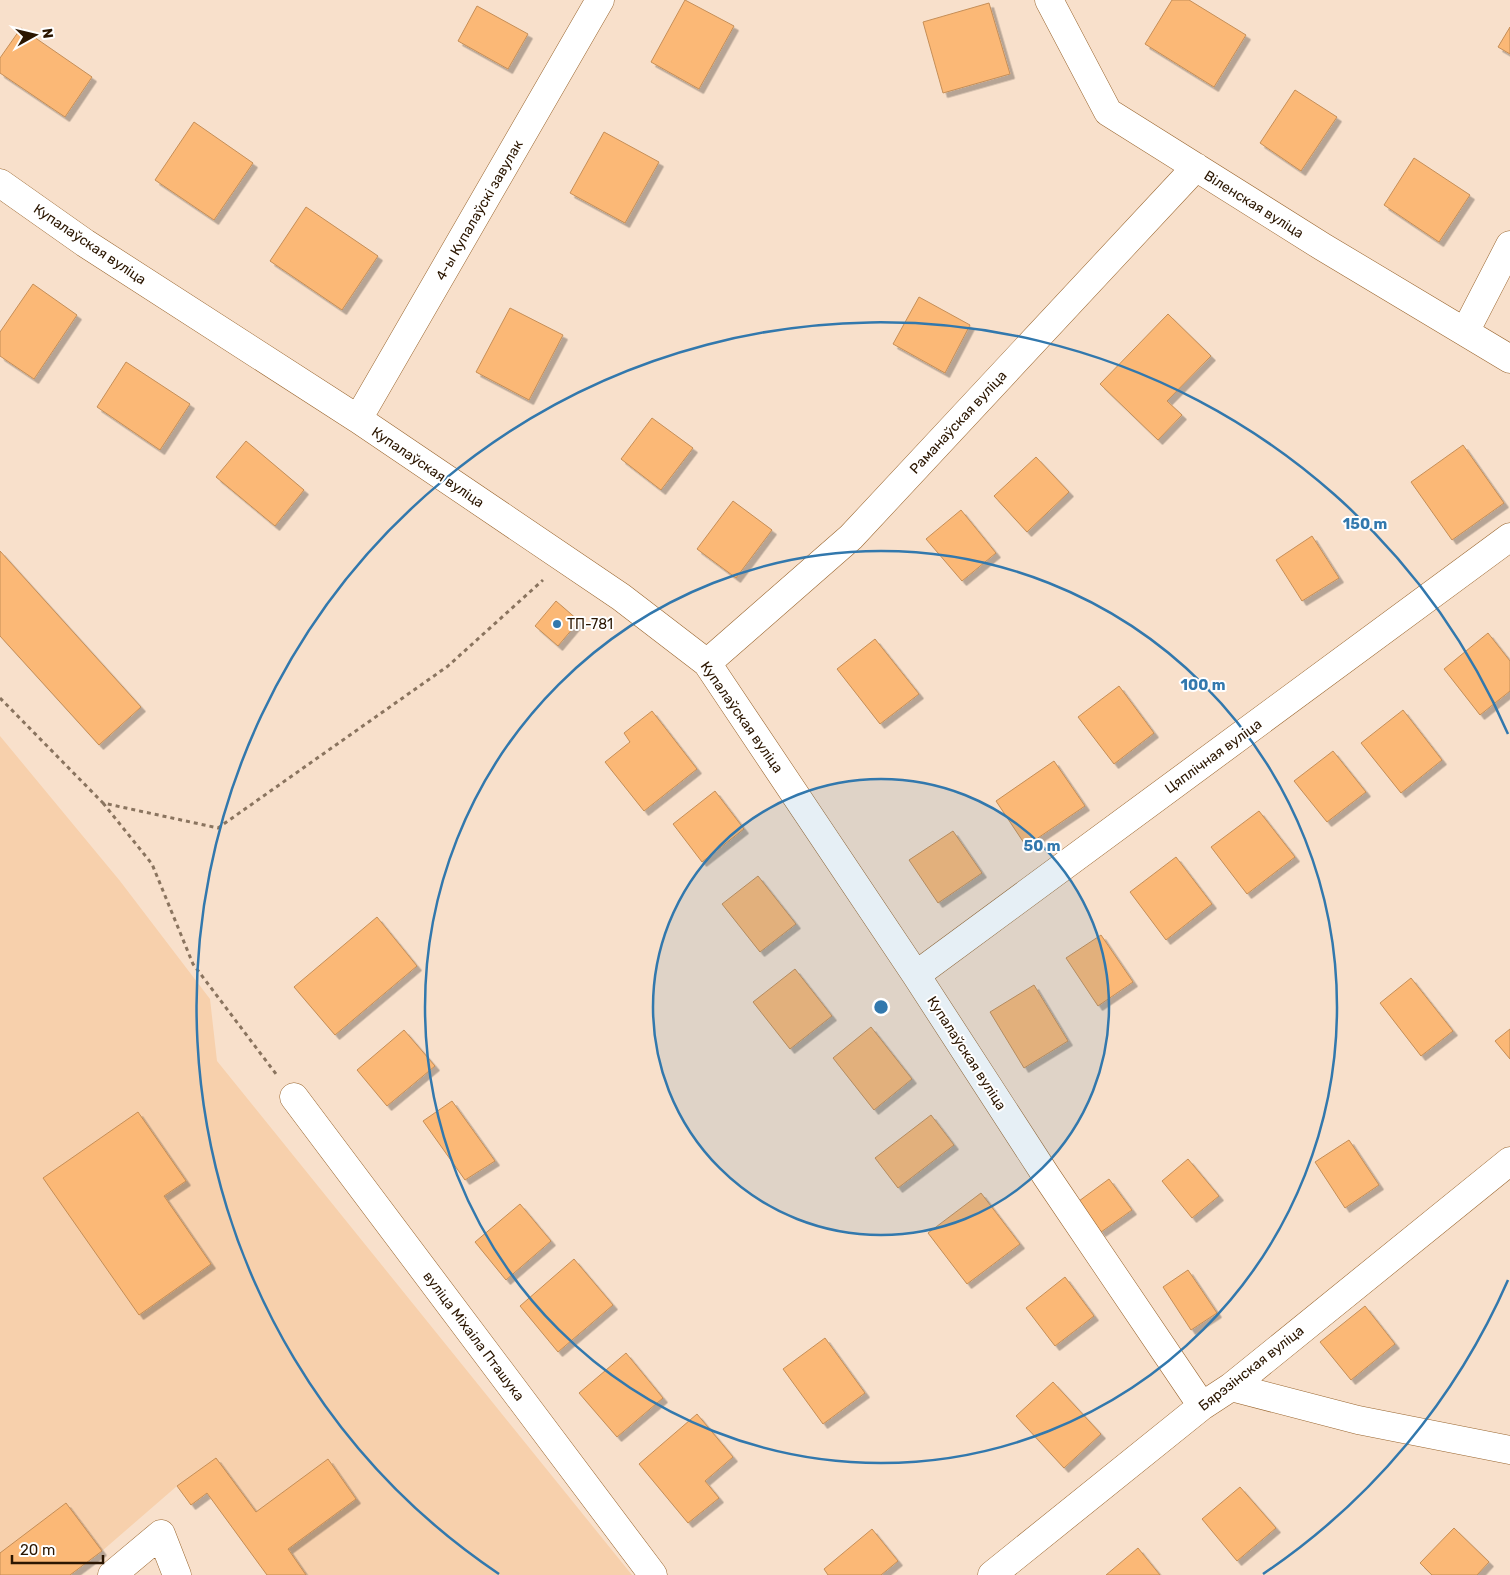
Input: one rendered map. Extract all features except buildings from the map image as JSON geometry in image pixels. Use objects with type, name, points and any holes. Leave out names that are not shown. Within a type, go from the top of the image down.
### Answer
[{"type":"street","name":"4-ы Купалаўскі завулак","points":[[358,420],[600,0]]},
{"type":"street","name":"Віленская вуліца","points":[[1049,0],[1108,112],[1510,359]]},
{"type":"street","name":"Раманаўская вуліца","points":[[707,662],[851,537],[1196,167]]},
{"type":"street","name":"Купалаўская вуліца","points":[[0,183],[85,243],[358,420],[621,597],[707,662],[916,975],[1047,1177],[1202,1406]]},
{"type":"street","points":[[1465,332],[1510,245]]},
{"type":"street","name":"Цяплічная вуліца","points":[[916,975],[1510,537]]},
{"type":"street","name":"вуліца Міхаіла Пташука","points":[[294,1097],[654,1575]]},
{"type":"street","name":"Бярэзінская вуліца","points":[[1007,1571],[1202,1406],[1232,1387],[1510,1161]]},
{"type":"street","points":[[1232,1387],[1358,1420],[1510,1450]]},
{"type":"street","points":[[112,1575],[161,1534],[178,1575]]},
{"type":"path","points":[[103,803],[218,828],[448,666],[566,560]]},
{"type":"path","points":[[0,698],[103,803],[152,864],[193,964],[294,1097]]},
{"type":"shaded area","points":[[0,736],[120,881],[210,999],[217,1061],[632,1575],[267,1575],[207,1493],[191,1505],[177,1486],[102,1551],[70,1575],[0,1575]]},
{"type":"place","name":"ТП-781","points":[[557,624]]}]
